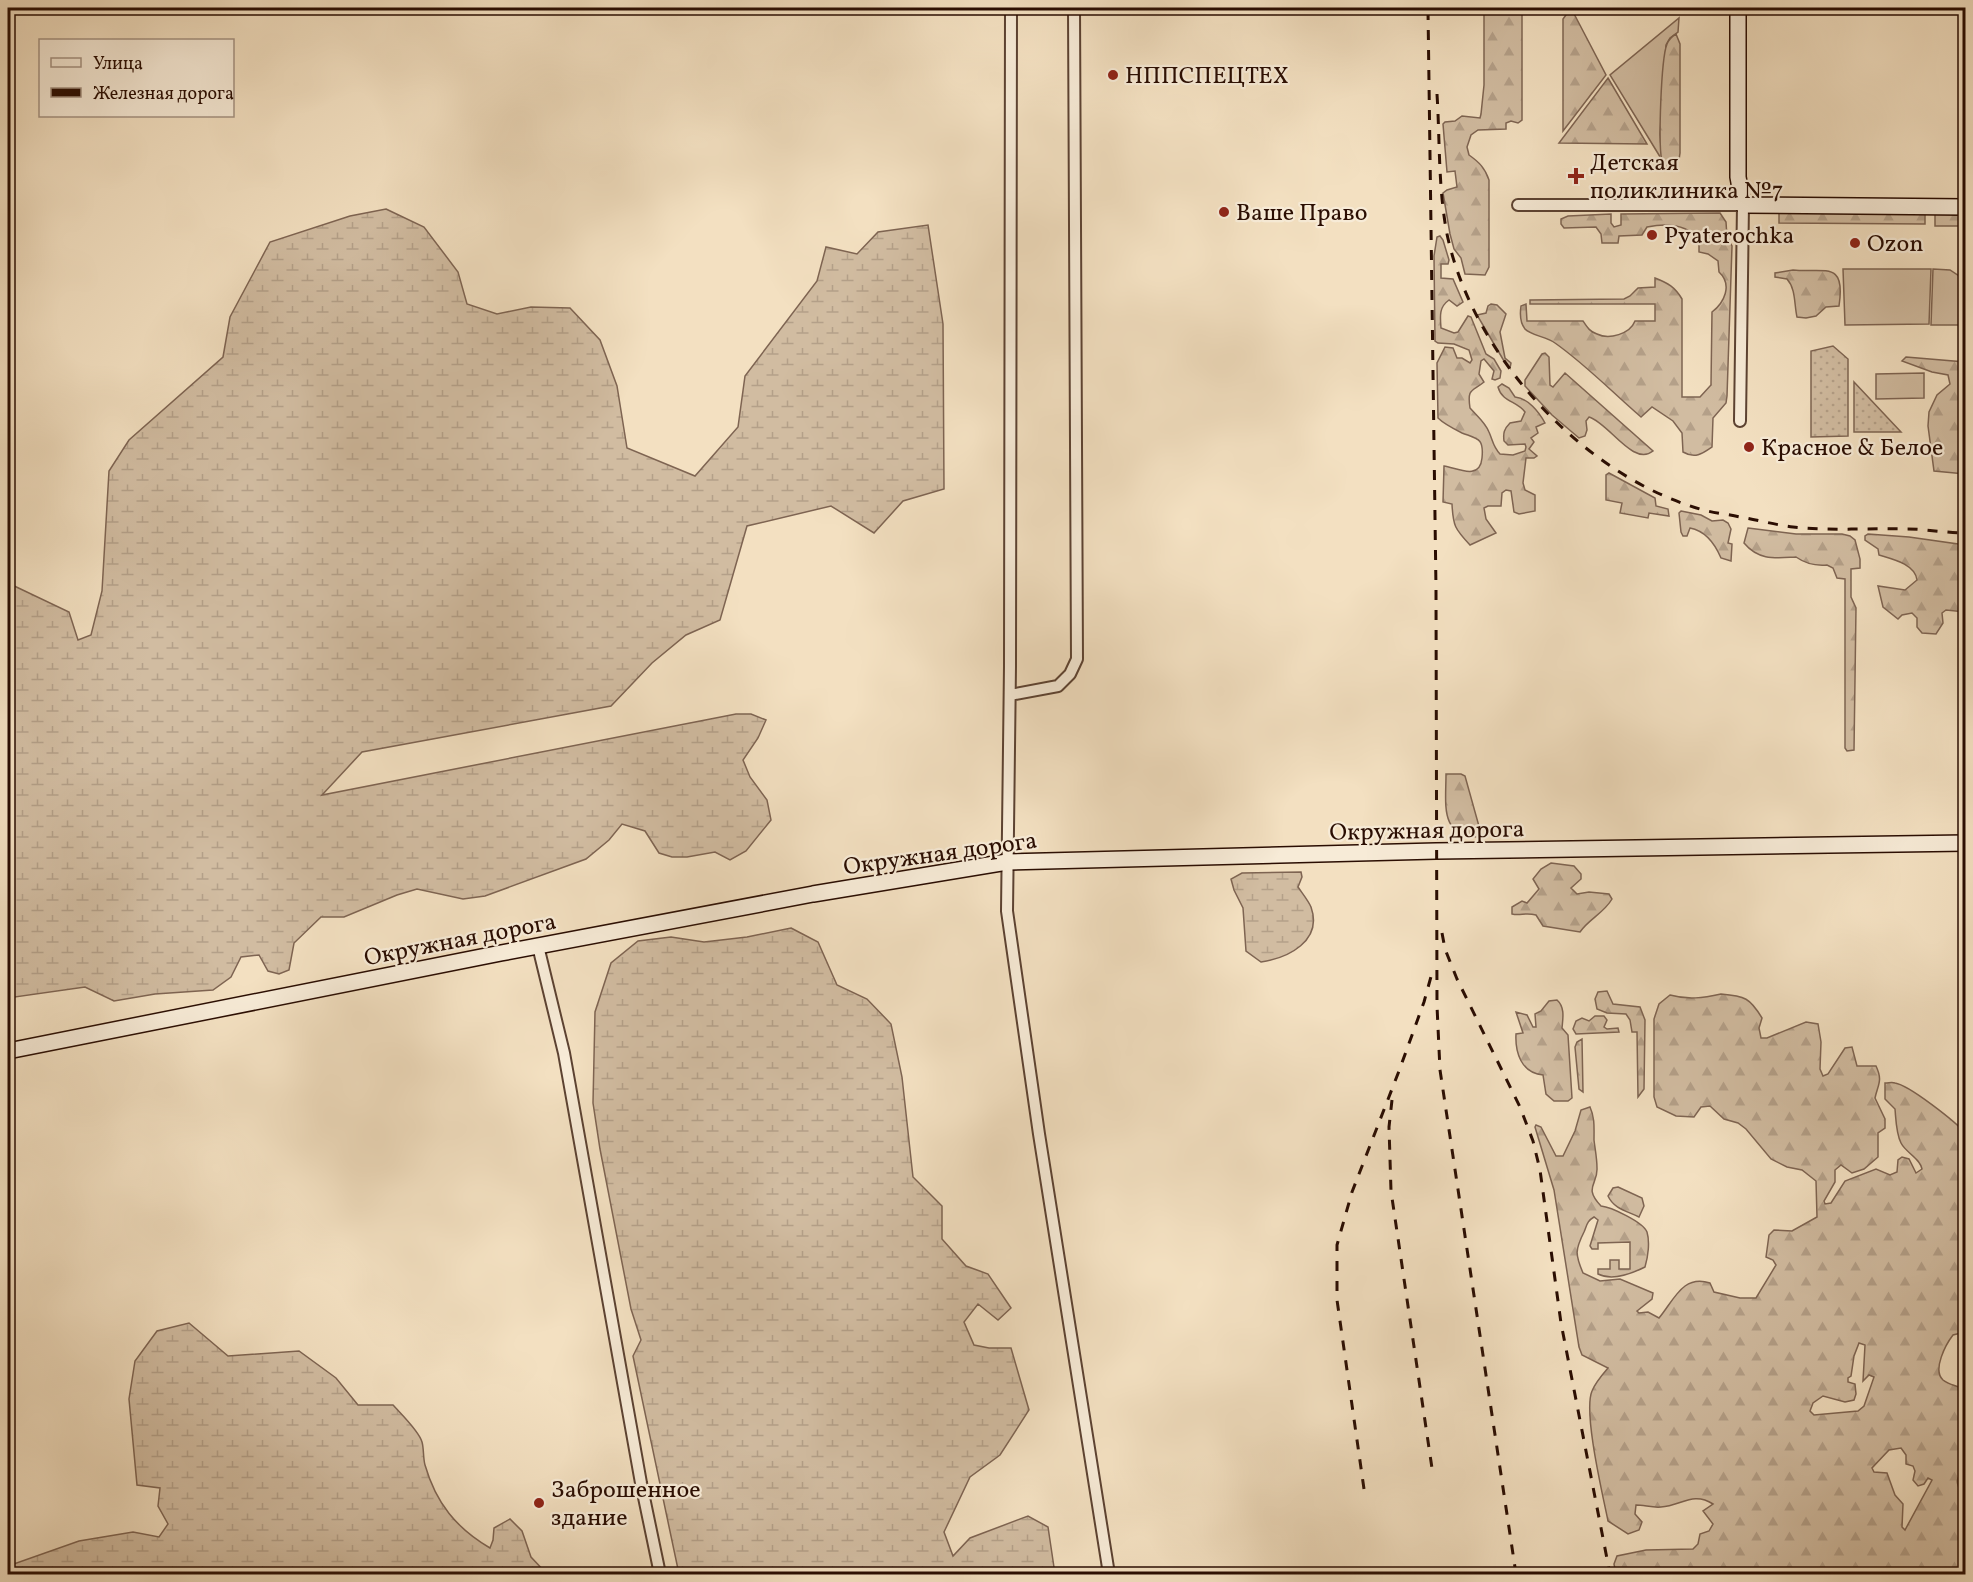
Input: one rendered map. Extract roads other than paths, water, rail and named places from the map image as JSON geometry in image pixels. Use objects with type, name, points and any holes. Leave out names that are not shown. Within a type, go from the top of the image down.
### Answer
[{"type":"main road","points":[[1738,8],[1738,177],[1743,205],[1965,207]]},
{"type":"main road","name":"Окружная дорога","points":[[8,1051],[538,946],[813,894],[1007,862],[1436,851],[1965,843]]},
{"type":"street","points":[[1011,8],[1010,695],[1007,911],[1109,1575]]},
{"type":"street","points":[[1010,695],[1058,686],[1070,674],[1077,659],[1074,8]]},
{"type":"street","points":[[1518,205],[1743,205],[1740,421]]},
{"type":"street","points":[[538,946],[564,1053],[641,1483],[660,1575]]},
{"type":"railway","points":[[1428,10],[1436,589],[1437,1006],[1440,1070],[1516,1574]]},
{"type":"railway","points":[[1437,94],[1444,216],[1460,279],[1480,323],[1507,365],[1539,404],[1575,439],[1614,469],[1656,492],[1705,510],[1793,527],[1914,529],[1966,533]]},
{"type":"railway","points":[[1442,933],[1445,949],[1457,979],[1520,1107],[1533,1141],[1540,1170],[1561,1323],[1610,1574]]},
{"type":"railway","points":[[1364,1489],[1337,1300],[1337,1245],[1352,1192],[1399,1071],[1432,973]]},
{"type":"railway","points":[[1392,1100],[1389,1127],[1391,1191],[1433,1475]]},
{"type":"place","name":"НППСПЕЦТЕХ","points":[[1113,75]]},
{"type":"place","name":"Детская поликлиника №7","points":[[1576,176]]},
{"type":"place","name":"Ваше Право","points":[[1224,212]]},
{"type":"place","name":"Pyaterochka","points":[[1652,235]]},
{"type":"place","name":"Ozon","points":[[1855,243]]},
{"type":"place","name":"Красное & Белое","points":[[1749,447]]},
{"type":"place","name":"Заброшенное здание","points":[[539,1503]]}]
